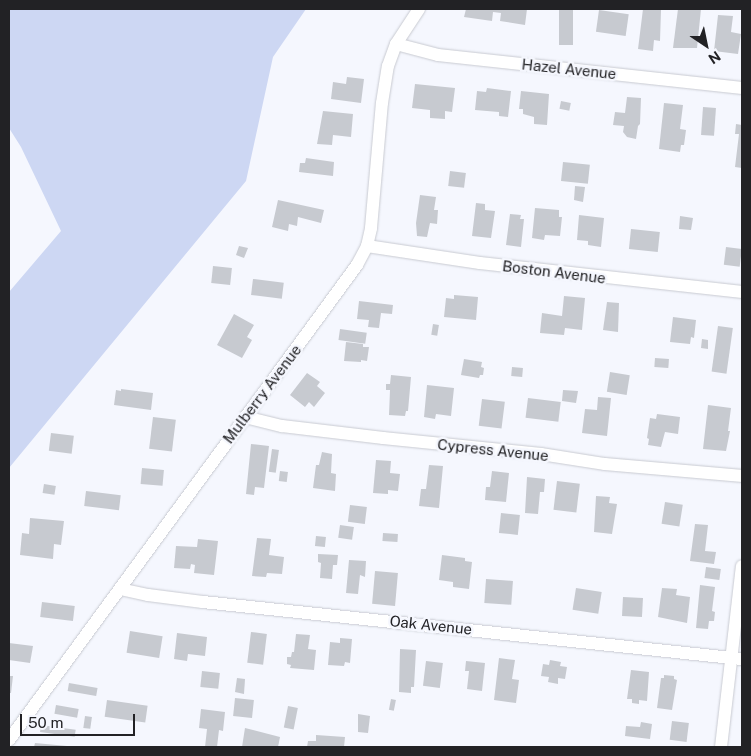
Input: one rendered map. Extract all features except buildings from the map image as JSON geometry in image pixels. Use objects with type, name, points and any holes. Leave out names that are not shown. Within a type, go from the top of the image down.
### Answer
[{"type":"street","name":"Mulberry Avenue","points":[[9,740],[357,265],[367,246],[372,228],[382,103],[388,66],[396,44],[419,9]]},
{"type":"street","name":"Hazel Avenue","points":[[396,44],[438,55],[742,88]]},
{"type":"street","name":"Boston Avenue","points":[[367,246],[480,263],[742,292]]},
{"type":"street","name":"Cypress Avenue","points":[[245,417],[282,426],[542,454],[605,464],[742,476]]},
{"type":"street","points":[[721,747],[737,658],[742,566]]},
{"type":"street","name":"Oak Avenue","points":[[120,589],[148,596],[737,658]]},
{"type":"shaded area","points":[[9,9],[306,9],[273,57],[246,181],[9,468],[9,292],[61,231],[21,147],[9,128]]}]
